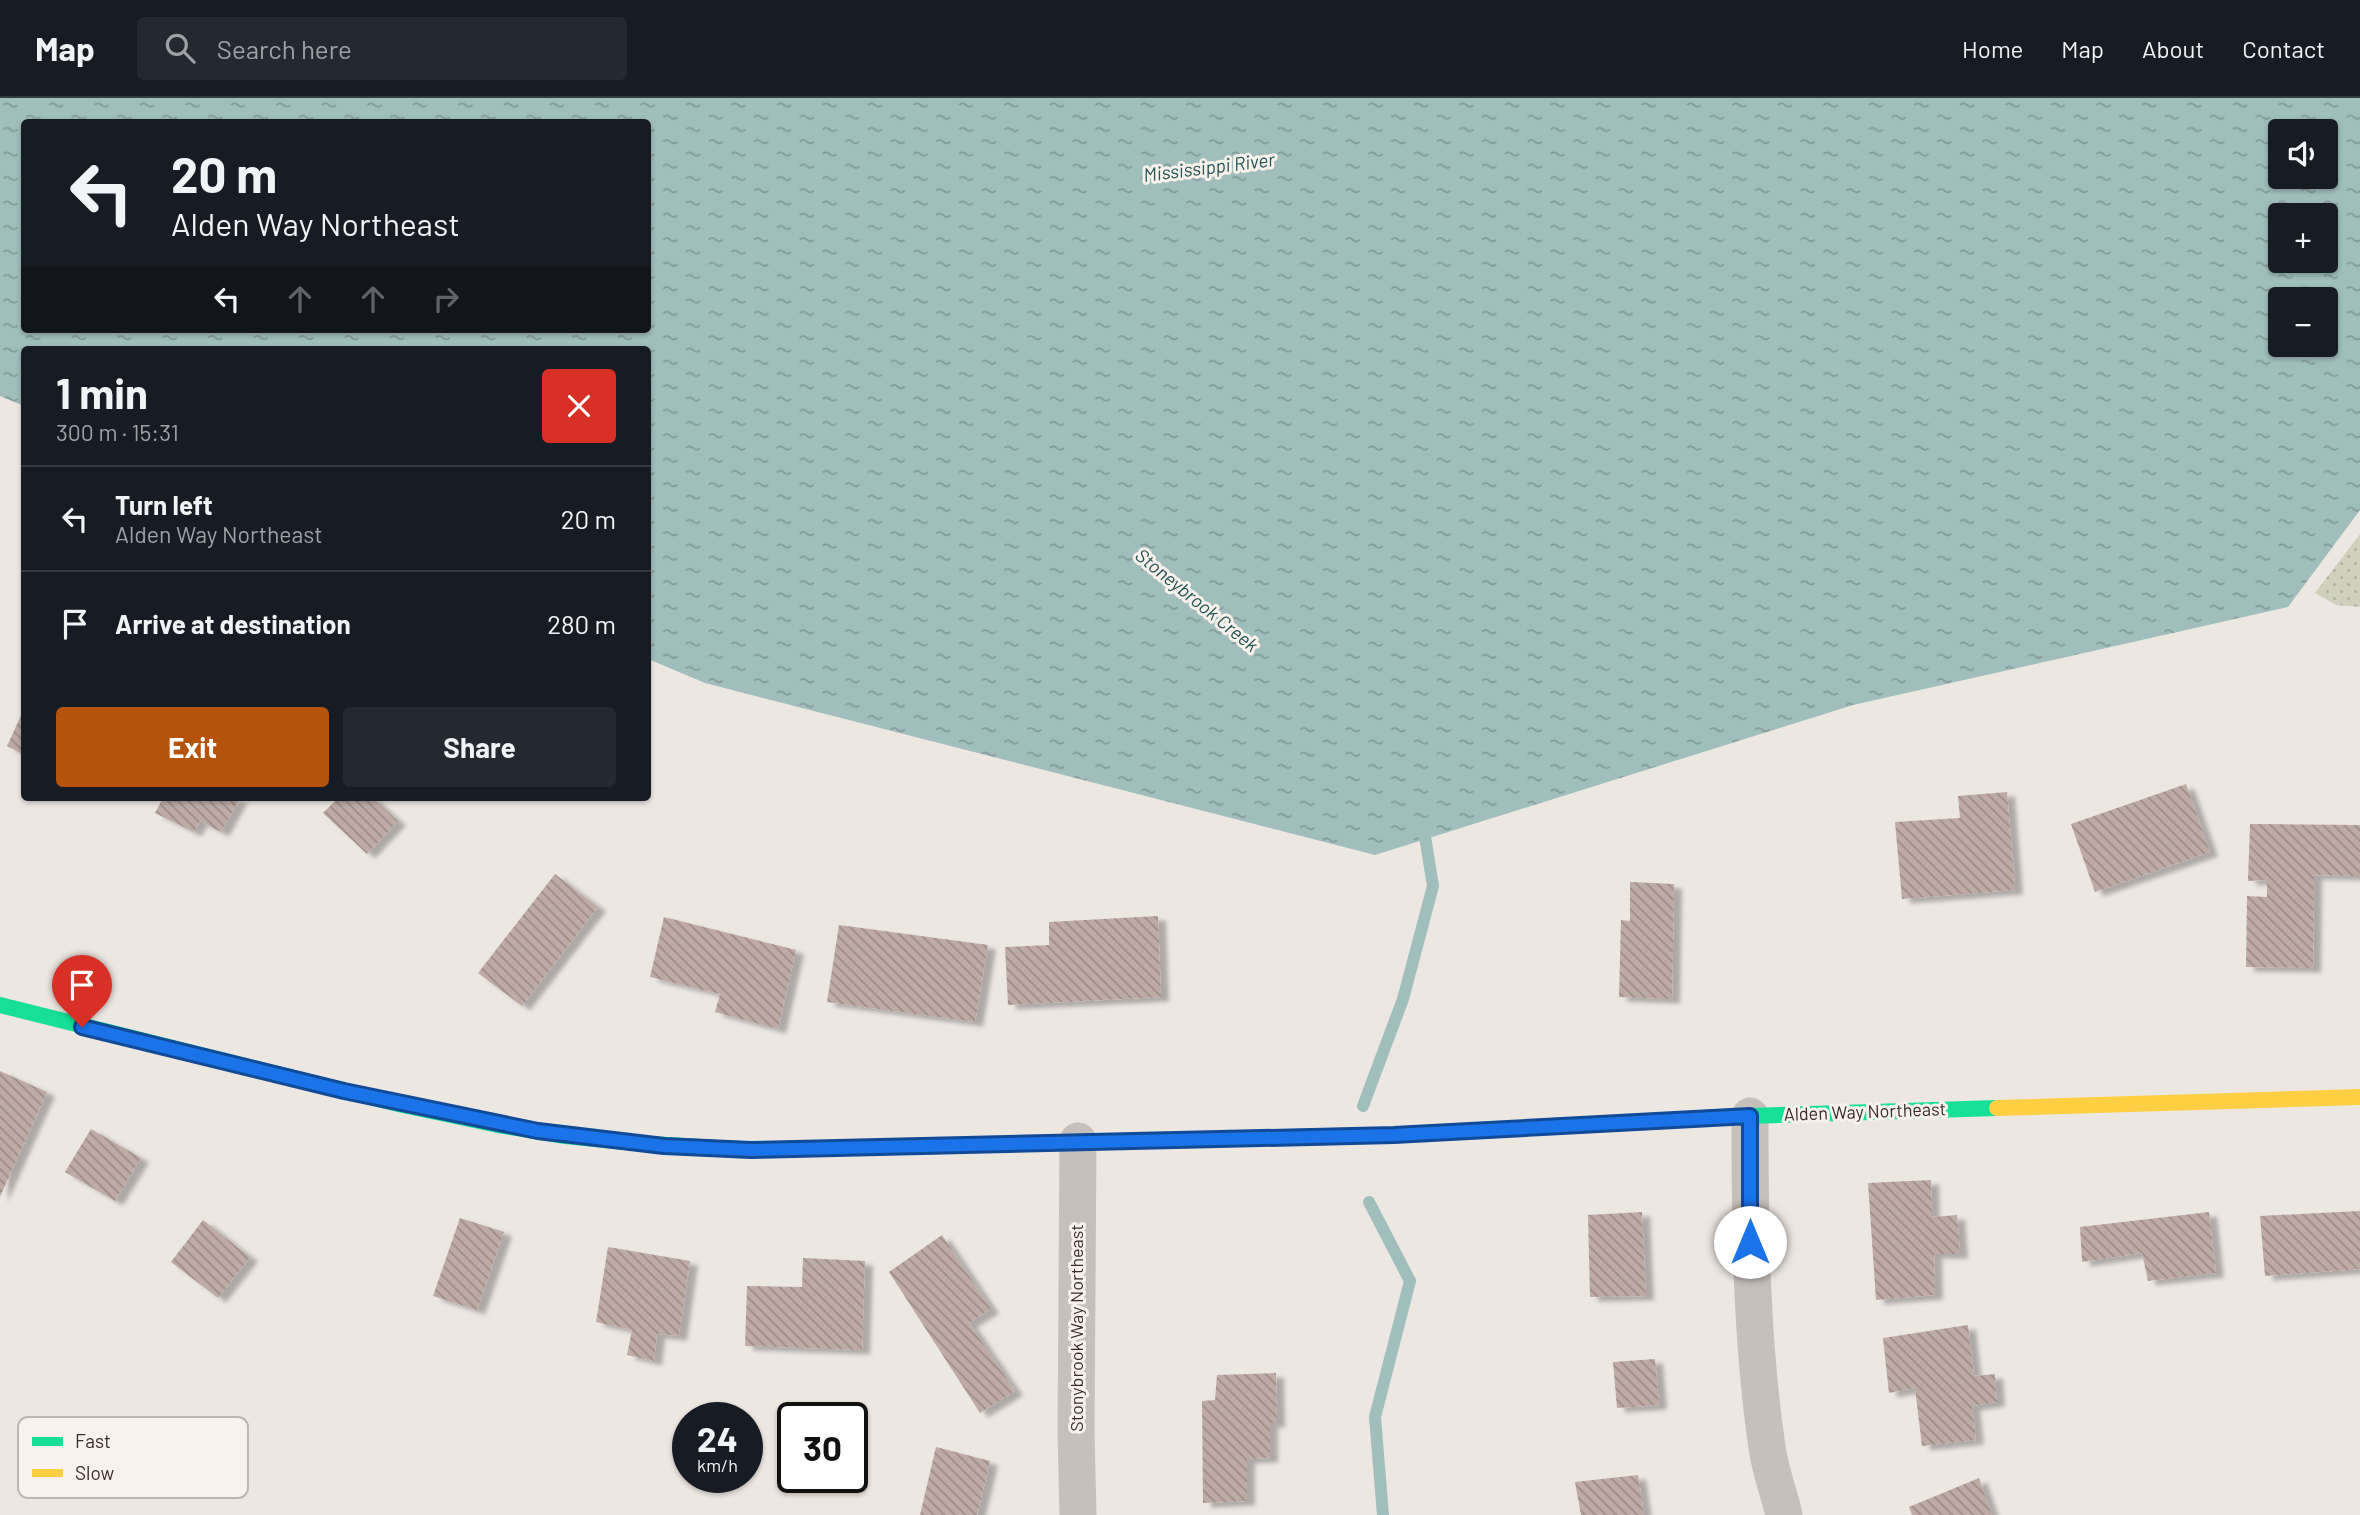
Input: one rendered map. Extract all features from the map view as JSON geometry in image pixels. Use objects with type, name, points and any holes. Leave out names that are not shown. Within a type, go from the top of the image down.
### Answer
[{"type":"street","name":"Alden Way Northeast","points":[[0,1005],[344,1091],[462,1117],[563,1135],[664,1146],[751,1150],[1394,1135],[1750,1116],[2360,1097]]},
{"type":"street","points":[[1750,1116],[1750,1242],[1755,1330],[1767,1450],[1784,1515]]},
{"type":"street","name":"Stonybrook Way Northeast","points":[[1078,1141],[1078,1515]]},
{"type":"green space","points":[[2360,534],[2360,607],[2336,605],[2315,593]]},
{"type":"water","name":"Mississippi River","points":[[0,98],[2360,98],[2360,510],[2288,607],[1853,705],[1375,855],[705,683],[651,660],[651,346],[21,346],[21,405],[0,396]]},
{"type":"building","points":[[21,716],[21,753],[7,746]]},
{"type":"building","points":[[2186,784],[2210,852],[2095,892],[2071,824]]},
{"type":"building","points":[[2007,792],[2015,890],[1902,899],[1895,822],[1960,818],[1958,796]]},
{"type":"building","points":[[161,801],[238,801],[221,832],[200,821],[194,832],[155,813]]},
{"type":"building","points":[[335,801],[376,801],[398,821],[367,854],[323,813]]},
{"type":"building","points":[[2250,824],[2360,825],[2360,876],[2314,875],[2313,968],[2246,967],[2247,896],[2267,897],[2267,880],[2248,881]]},
{"type":"building","points":[[555,874],[598,907],[522,1006],[478,973]]},
{"type":"building","points":[[1630,882],[1674,884],[1672,999],[1619,997],[1621,920],[1630,921]]},
{"type":"building","points":[[1158,916],[1161,997],[1008,1005],[1005,947],[1049,945],[1049,922]]},
{"type":"building","points":[[664,917],[796,950],[778,1029],[715,1012],[720,994],[650,977]]},
{"type":"building","points":[[839,925],[988,945],[975,1022],[827,1002]]},
{"type":"building","points":[[0,1071],[47,1092],[0,1197]]},
{"type":"building","points":[[91,1129],[141,1158],[115,1201],[65,1172]]},
{"type":"building","points":[[1931,1180],[1932,1217],[1957,1215],[1960,1254],[1934,1254],[1935,1295],[1876,1300],[1868,1183]]},
{"type":"building","points":[[2360,1211],[2360,1269],[2265,1276],[2260,1216]]},
{"type":"building","points":[[1642,1212],[1646,1296],[1590,1297],[1588,1215]]},
{"type":"building","points":[[2209,1212],[2216,1273],[2148,1281],[2142,1253],[2082,1262],[2080,1227]]},
{"type":"building","points":[[460,1218],[504,1232],[477,1310],[433,1296]]},
{"type":"building","points":[[203,1220],[250,1257],[218,1298],[171,1262]]},
{"type":"building","points":[[942,1235],[991,1309],[969,1323],[1015,1391],[980,1413],[889,1272]]},
{"type":"building","points":[[608,1247],[690,1261],[679,1336],[657,1334],[654,1361],[627,1355],[632,1330],[596,1322]]},
{"type":"building","points":[[803,1258],[865,1261],[862,1350],[745,1346],[747,1286],[802,1287]]},
{"type":"building","points":[[1968,1325],[1974,1376],[1995,1374],[1997,1402],[1972,1406],[1976,1440],[1922,1446],[1915,1388],[1889,1393],[1883,1338]]},
{"type":"building","points":[[1655,1359],[1659,1405],[1617,1408],[1613,1362]]},
{"type":"building","points":[[1276,1373],[1277,1423],[1270,1423],[1270,1458],[1247,1459],[1247,1501],[1203,1503],[1202,1401],[1215,1400],[1217,1375]]},
{"type":"building","points":[[936,1447],[990,1461],[977,1515],[920,1515]]},
{"type":"building","points":[[1638,1475],[1644,1515],[1581,1515],[1575,1482]]},
{"type":"building","points":[[1979,1478],[1992,1515],[1912,1515],[1909,1507]]},
{"type":"waterway","name":"Stoneybrook Creek","points":[[1363,1106],[1403,999],[1433,886],[1423,824]]},
{"type":"waterway","name":"Stoneybrook Creek","points":[[1369,1202],[1410,1281],[1375,1417],[1383,1515]]},
{"type":"traffic: fast","points":[[0,1005],[398,1104],[565,1136],[751,1150],[942,1146]]},
{"type":"traffic: fast","points":[[1291,1137],[1394,1135],[1750,1116],[1997,1108]]},
{"type":"traffic: slow","points":[[1997,1108],[2360,1097]]},
{"type":"traffic: slow","points":[[942,1146],[1291,1137]]},
{"type":"route","points":[[82,1027],[462,1117],[563,1135],[664,1146],[751,1150],[1394,1135],[1750,1116],[1750,1242]]}]
